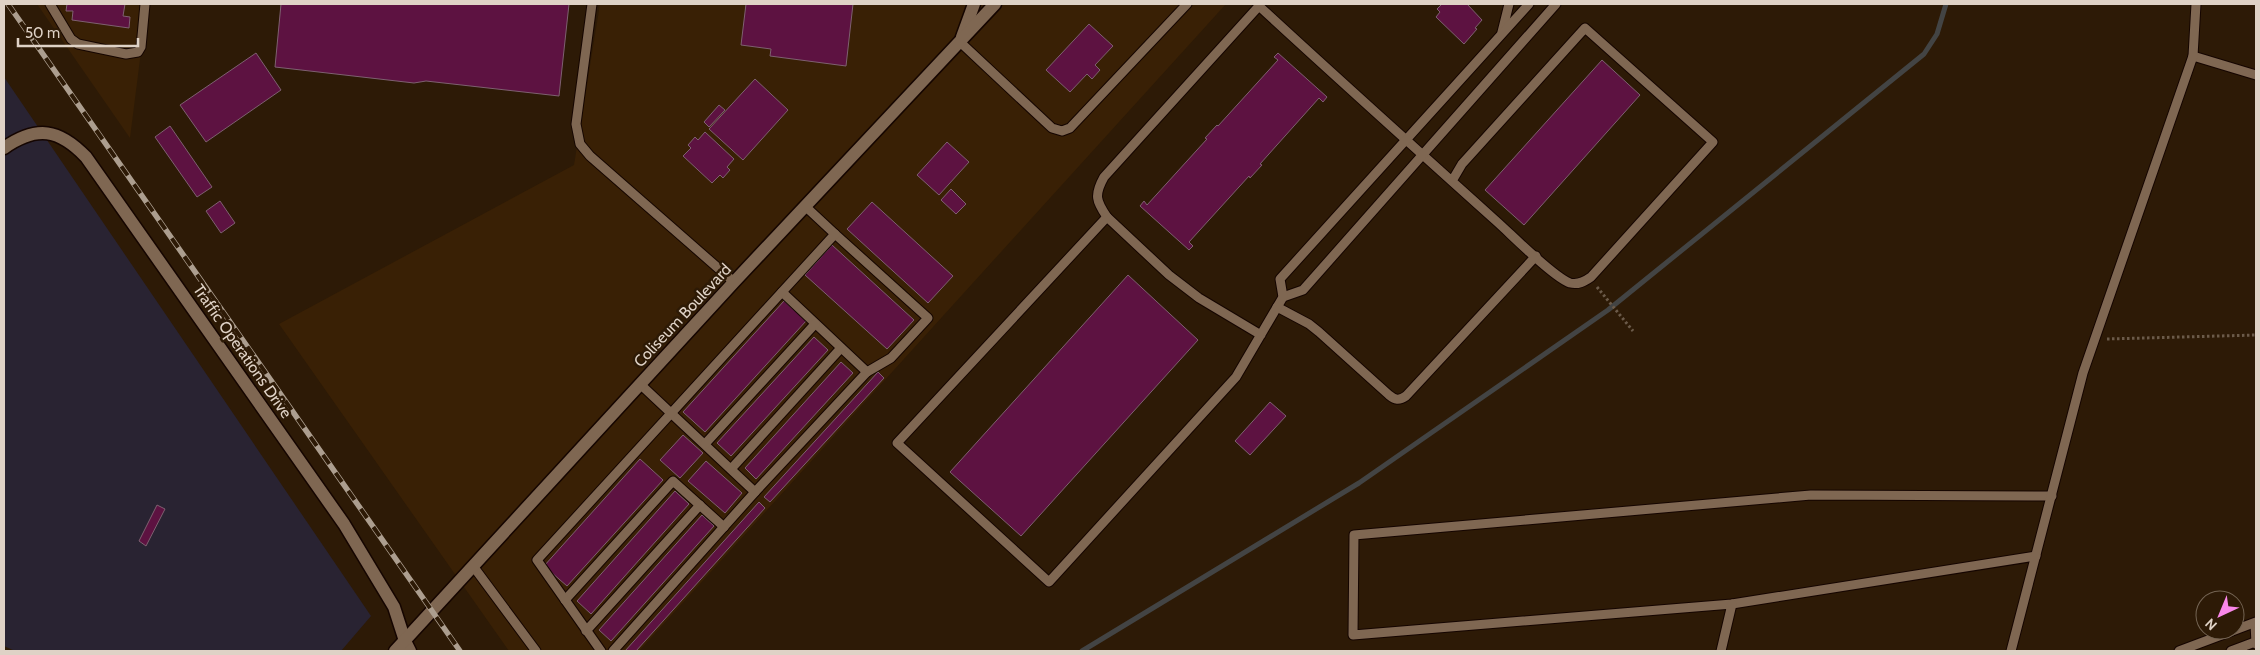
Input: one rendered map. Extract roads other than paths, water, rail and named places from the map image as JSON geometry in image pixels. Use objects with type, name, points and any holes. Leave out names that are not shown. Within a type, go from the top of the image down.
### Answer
[{"type":"main road","points":[[960,42],[974,4]]},
{"type":"main road","name":"Coliseum Boulevard","points":[[395,651],[408,646],[473,566],[734,282],[995,4]]},
{"type":"main road","name":"Traffic Operations Drive","points":[[4,148],[17,139],[32,134],[50,133],[74,145],[86,157],[344,524],[394,607],[408,646]]},
{"type":"lane","points":[[50,4],[71,39],[78,44],[126,54],[138,52],[145,4]]},
{"type":"lane","points":[[592,4],[576,124],[580,144],[590,156],[734,282]]},
{"type":"lane","points":[[960,42],[1052,128],[1062,131],[1070,128],[1187,4]]},
{"type":"lane","points":[[1501,36],[1509,4]]},
{"type":"lane","points":[[1283,297],[1280,279],[1528,4]]},
{"type":"lane","points":[[1108,217],[897,443],[1049,582],[1236,377],[1283,297],[1303,290],[1556,4]]},
{"type":"lane","points":[[2011,651],[2083,373],[2192,56],[2196,4]]},
{"type":"lane","points":[[1261,334],[1199,298],[1169,275],[1108,217],[1097,202],[1098,187],[1104,177],[1259,6],[1406,140],[1536,256],[1569,283],[1578,284],[1585,282],[1713,142],[1585,28],[1462,164],[1452,181]]},
{"type":"lane","points":[[2192,56],[2256,75]]},
{"type":"lane","points":[[613,651],[755,492],[867,372],[891,358],[928,318],[806,207]]},
{"type":"lane","points":[[601,651],[536,560],[835,234]]},
{"type":"lane","points":[[1277,307],[1309,324],[1389,395],[1401,400],[1536,256]]},
{"type":"lane","points":[[782,292],[867,372]]},
{"type":"lane","points":[[705,444],[815,324]]},
{"type":"lane","points":[[731,469],[841,348]]},
{"type":"lane","points":[[640,384],[755,492]]},
{"type":"lane","points":[[565,600],[673,481],[724,527]]},
{"type":"lane","points":[[2036,556],[1732,604],[1353,635],[1354,535],[1811,495],[2052,496]]},
{"type":"lane","points":[[586,631],[700,505]]},
{"type":"lane","points":[[473,566],[536,651]]},
{"type":"lane","points":[[1721,651],[1732,604]]},
{"type":"lane","points":[[2179,651],[2256,623],[2256,643],[2231,651]]},
{"type":"waterway","points":[[1082,651],[1359,483],[1608,310],[1924,54],[1937,34],[1946,4]]},
{"type":"railway","points":[[8,4],[460,651]]}]
